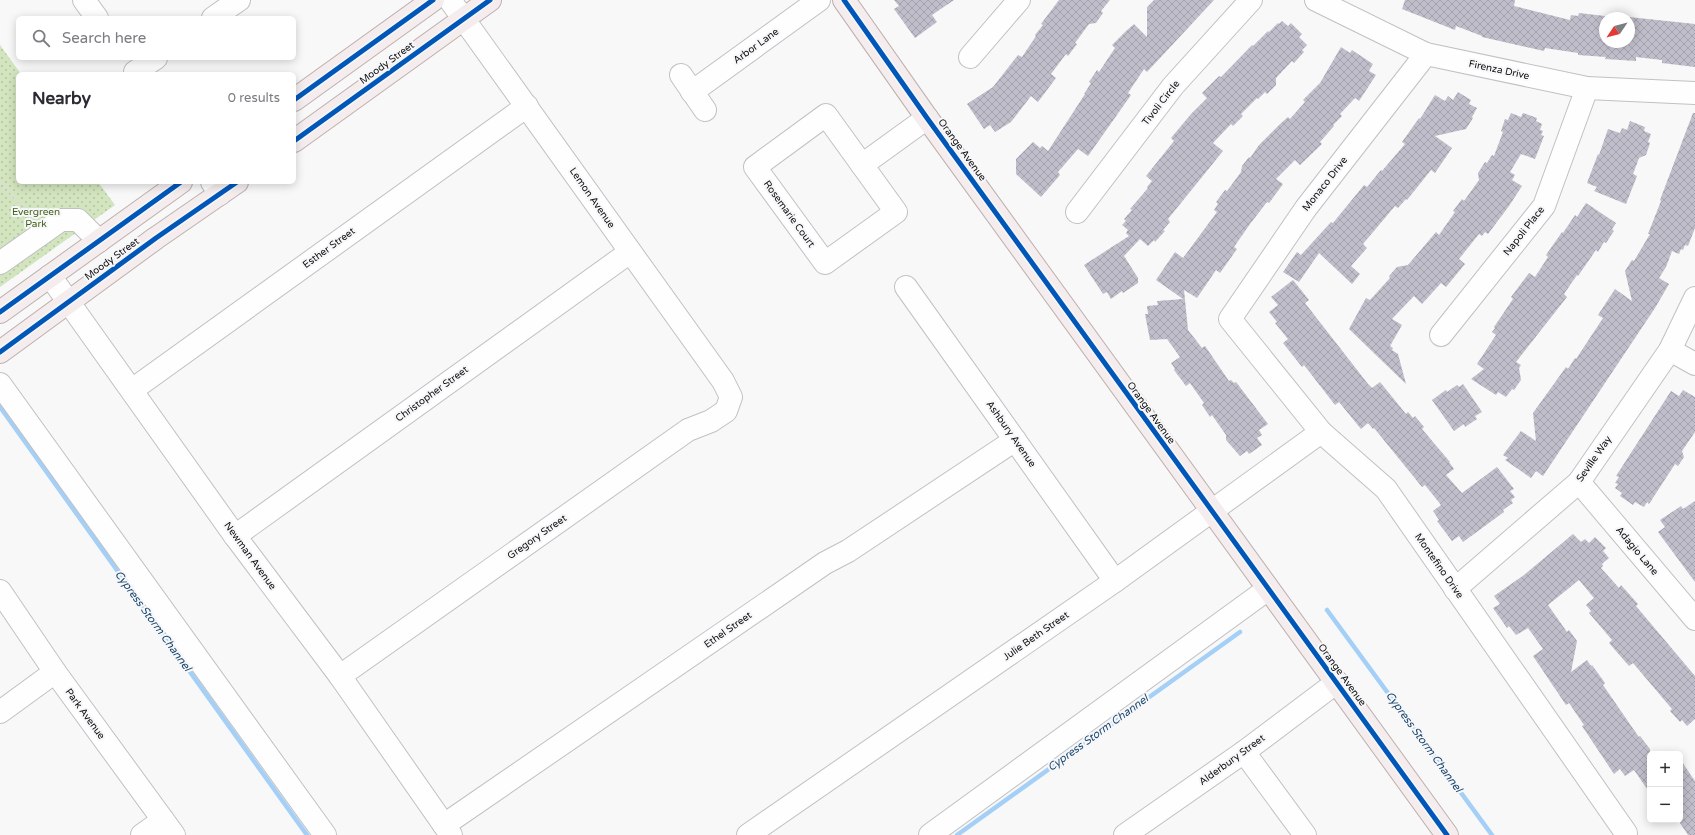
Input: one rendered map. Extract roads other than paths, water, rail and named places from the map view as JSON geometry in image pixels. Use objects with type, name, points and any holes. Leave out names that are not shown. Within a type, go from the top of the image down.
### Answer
[{"type":"main road","points":[[296,99],[433,0]]},
{"type":"main road","name":"Moody Street","points":[[296,140],[490,0]]},
{"type":"main road","name":"Orange Avenue","points":[[844,0],[927,118],[1447,835]]},
{"type":"main road","points":[[0,312],[178,184]]},
{"type":"main road","name":"Moody Street","points":[[0,352],[156,238],[223,186]]},
{"type":"street","points":[[84,0],[96,16]]},
{"type":"street","points":[[216,16],[239,0]]},
{"type":"street","name":"Lemon Avenue","points":[[450,0],[723,381],[731,397]]},
{"type":"street","name":"Arbor Lane","points":[[705,110],[687,84],[819,0]]},
{"type":"street","points":[[970,56],[1019,0]]},
{"type":"street","name":"Tivoli Circle","points":[[1077,212],[1173,86],[1251,0]]},
{"type":"street","name":"Firenza Drive","points":[[1316,0],[1426,54],[1587,88],[1695,93]]},
{"type":"street","name":"Monaco Drive","points":[[1230,319],[1306,208],[1426,54]]},
{"type":"street","points":[[133,68],[151,60]]},
{"type":"street","name":"Napoli Place","points":[[1441,336],[1544,206],[1587,88]]},
{"type":"street","name":"Esther Street","points":[[132,390],[527,106]]},
{"type":"street","name":"Rosemarie Court","points":[[826,116],[862,165],[896,212],[825,263],[755,167],[826,116]]},
{"type":"street","points":[[862,165],[927,118]]},
{"type":"street","points":[[0,263],[62,220],[78,220],[99,241]]},
{"type":"street","name":"Christopher Street","points":[[234,536],[630,252]]},
{"type":"street","name":"Newman Avenue","points":[[50,276],[234,536],[340,676],[448,830]]},
{"type":"street","name":"Ashbury Avenue","points":[[906,287],[1115,581]]},
{"type":"street","name":"Seville Way","points":[[1455,589],[1579,482],[1670,350],[1695,298]]},
{"type":"street","name":"Montefino Drive","points":[[1230,319],[1321,432],[1386,489],[1626,833]]},
{"type":"street","points":[[1670,350],[1695,364]]},
{"type":"street","points":[[0,384],[325,835]]},
{"type":"street","name":"Gregory Street","points":[[340,676],[688,430],[711,421],[726,411],[731,397]]},
{"type":"street","name":"Julie Beth Street","points":[[748,835],[1115,581],[1321,432]]},
{"type":"street","name":"Ethel Street","points":[[448,830],[825,563],[848,551],[1015,440]]},
{"type":"street","name":"Adagio Lane","points":[[1579,482],[1695,619]]},
{"type":"street","points":[[930,835],[1268,589]]},
{"type":"street","name":"Park Avenue","points":[[0,591],[55,672],[168,827]]},
{"type":"street","points":[[0,712],[55,672]]},
{"type":"street","name":"Alderbury Street","points":[[1125,835],[1244,752],[1337,682]]},
{"type":"street","points":[[1244,752],[1305,835]]},
{"type":"street","points":[[142,835],[168,827]]},
{"type":"waterway","name":"Cypress Storm Channel","points":[[0,407],[307,835]]},
{"type":"waterway","name":"Cypress Storm Channel","points":[[1327,610],[1492,835]]},
{"type":"waterway","name":"Cypress Storm Channel","points":[[957,835],[1240,632]]},
{"type":"park label","name":"Evergreen Park","points":[[36,218]]}]
